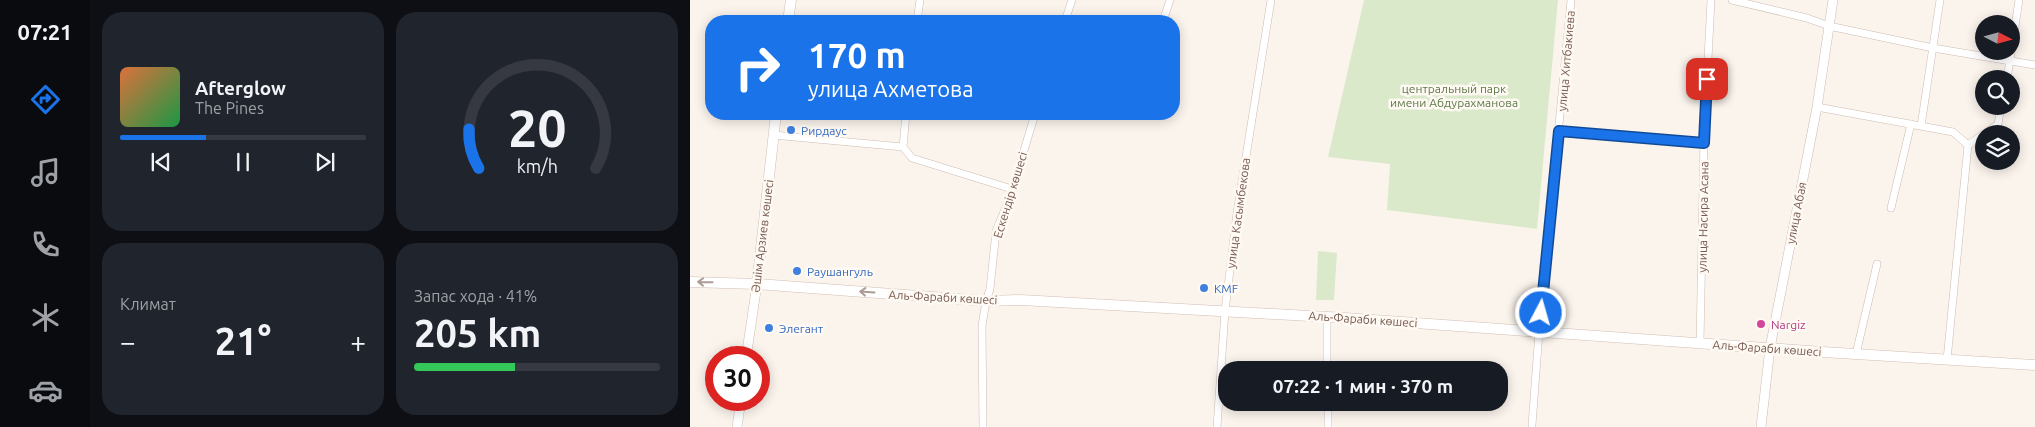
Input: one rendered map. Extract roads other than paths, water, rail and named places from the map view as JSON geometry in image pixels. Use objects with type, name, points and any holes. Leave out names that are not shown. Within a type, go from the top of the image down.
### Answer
[{"type":"main road","points":[[789,15],[791,0]]},
{"type":"main road","name":"Әшім Арзиев көшесі","points":[[756,284],[775,120]]},
{"type":"main road","name":"Аль-Фараби көшесі","points":[[690,282],[756,284],[986,302],[1021,300],[1327,316],[2035,365]]},
{"type":"street","points":[[918,15],[920,0]]},
{"type":"street","points":[[1067,15],[1072,0]]},
{"type":"street","points":[[1165,15],[1170,0]]},
{"type":"street","name":"улица Касымбекова","points":[[1217,427],[1225,311],[1237,213],[1271,0]]},
{"type":"street","name":"улица Хитбакиева","points":[[1532,425],[1539,332],[1571,0]]},
{"type":"street","name":"улица Насира Асана","points":[[1700,343],[1704,143],[1711,0]]},
{"type":"street","points":[[1732,0],[1807,18],[1829,26],[1933,48],[2035,65]]},
{"type":"street","name":"улица Абая","points":[[1761,427],[1770,348],[1817,107],[1833,0]]},
{"type":"street","points":[[1921,126],[1940,0]]},
{"type":"street","points":[[2008,70],[2019,0]]},
{"type":"street","points":[[1817,107],[1954,132],[1968,145]]},
{"type":"street","points":[[905,120],[903,147],[912,158],[1012,188]]},
{"type":"street","name":"Ескендір көшесі","points":[[983,427],[982,326],[990,289],[996,231],[1012,188],[1033,120]]},
{"type":"street","points":[[1890,208],[1911,124]]},
{"type":"street","points":[[1559,131],[1704,143]]},
{"type":"street","points":[[773,135],[903,147]]},
{"type":"street","points":[[1947,360],[1968,145],[1975,140]]},
{"type":"street","points":[[1856,354],[1877,264]]},
{"type":"street","name":"Әшім Арзиев көшесі","points":[[748,346],[756,284]]},
{"type":"street","points":[[1327,316],[1327,361]]},
{"type":"street","points":[[737,427],[739,411]]},
{"type":"street","points":[[1328,411],[1328,427]]},
{"type":"place","name":"Рирдаус","points":[[791,130]]},
{"type":"place","name":"Раушангуль","points":[[797,271]]},
{"type":"place","name":"KMF","points":[[1204,288]]},
{"type":"place","name":"Nargiz","points":[[1761,324]]},
{"type":"place","name":"Элегант","points":[[769,328]]},
{"type":"park label","name":"центральный парк имени Абдурахманова","points":[[1454,95]]}]
